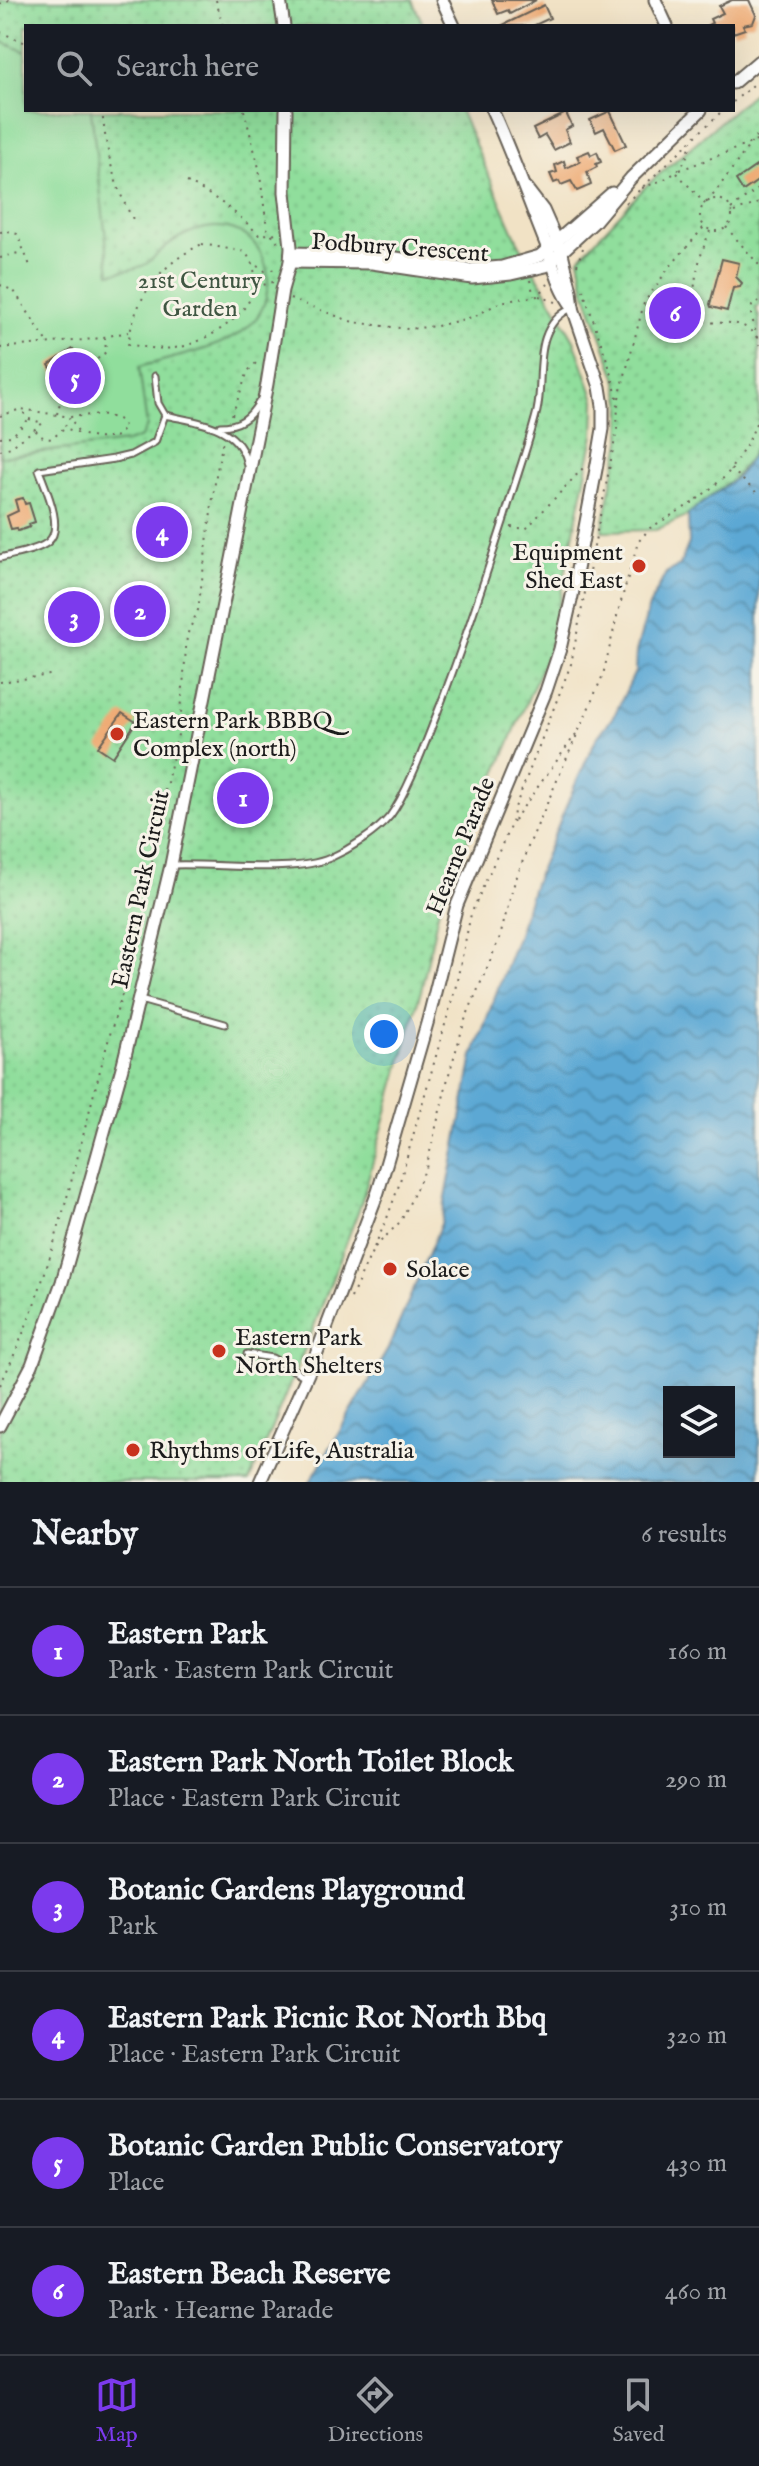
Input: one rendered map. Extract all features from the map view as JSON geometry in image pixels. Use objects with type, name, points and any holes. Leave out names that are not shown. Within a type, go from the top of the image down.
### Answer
[{"type":"street","points":[[280,0],[284,24]]},
{"type":"street","points":[[442,0],[453,24]]},
{"type":"street","points":[[655,0],[666,24]]},
{"type":"street","points":[[735,81],[759,61]]},
{"type":"street","name":"Eastern Park Circuit","points":[[0,1426],[32,1365],[62,1282],[139,1000],[171,865],[267,384],[289,229],[285,202],[286,112]]},
{"type":"street","name":"Hearne Parade","points":[[260,1482],[307,1377],[387,1166],[457,905],[553,673],[572,596],[603,429],[602,393],[543,210],[526,188],[493,112]]},
{"type":"street","points":[[557,258],[601,214],[631,178],[699,112]]},
{"type":"street","name":"Podbury Crescent","points":[[285,256],[378,255],[468,270],[515,265],[538,257],[631,178]]},
{"type":"street","name":"Podbury Crescent","points":[[285,256],[372,263],[472,278],[546,266],[557,258]]},
{"type":"lane","points":[[171,865],[312,863],[342,852],[382,824],[396,806],[425,745],[466,637],[502,525],[537,409],[542,348],[554,323],[562,313],[573,308]]},
{"type":"lane","points":[[155,376],[158,403],[165,415],[227,428],[248,418],[267,384]]},
{"type":"lane","points":[[0,558],[47,543],[55,531],[55,519],[39,470],[131,455],[155,442],[165,415]]},
{"type":"lane","points":[[227,428],[244,451],[247,475]]},
{"type":"lane","points":[[139,1000],[225,1024]]},
{"type":"lane","points":[[247,1354],[272,1358],[307,1377]]},
{"type":"path","points":[[0,4],[9,0]]},
{"type":"path","points":[[216,0],[222,24]]},
{"type":"path","points":[[0,32],[24,42]]},
{"type":"path","points":[[735,100],[759,80]]},
{"type":"path","points":[[102,112],[107,155],[123,202],[133,219]]},
{"type":"path","points":[[245,112],[259,168],[267,228],[285,256],[278,269],[265,271],[255,265],[245,252],[202,244],[180,254],[159,274],[138,303],[128,344],[157,350],[184,346],[218,331],[239,316],[255,287],[255,265]]},
{"type":"path","points":[[619,211],[721,112]]},
{"type":"path","points":[[759,132],[706,204],[699,217],[704,227],[710,231],[725,227],[732,211],[759,188]]},
{"type":"path","points":[[678,171],[691,140]]},
{"type":"path","points":[[641,188],[759,140]]},
{"type":"path","points":[[678,171],[706,204]]},
{"type":"path","points":[[187,182],[213,196],[250,224],[259,235],[289,229]]},
{"type":"path","points":[[706,204],[720,200],[728,204],[732,211]]},
{"type":"path","points":[[732,211],[759,203]]},
{"type":"path","points":[[582,286],[618,402],[644,303],[704,227]]},
{"type":"path","points":[[725,227],[759,265]]},
{"type":"path","points":[[710,231],[697,282],[694,304],[698,317],[707,322],[723,321],[739,325],[752,331],[758,339]]},
{"type":"path","points":[[0,232],[17,234],[31,268]]},
{"type":"path","points":[[255,287],[275,282],[272,295],[353,322],[408,329],[460,321],[483,313],[500,302],[538,296],[552,279],[578,274],[578,259],[586,245]]},
{"type":"path","points":[[0,258],[23,252]]},
{"type":"path","points":[[0,285],[14,291],[47,342]]},
{"type":"path","points":[[759,301],[752,306],[751,314],[759,345]]},
{"type":"path","points":[[0,348],[130,332]]},
{"type":"path","points":[[85,369],[106,352],[105,337]]},
{"type":"path","points":[[0,1385],[38,1294],[121,993],[141,939],[160,818],[180,726],[187,635],[198,610],[216,475],[227,428],[247,373],[260,355]]},
{"type":"path","points":[[57,415],[64,388]]},
{"type":"path","points":[[0,450],[11,447],[43,421],[29,419],[21,409]]},
{"type":"path","points":[[0,416],[21,409],[70,417],[101,414],[113,416],[125,427],[118,436],[104,440],[90,439],[64,428]]},
{"type":"path","points":[[374,1248],[401,1221],[426,1168],[465,1020],[500,937],[523,860],[603,675],[631,563],[642,536],[694,502],[731,469],[748,443],[759,416]]},
{"type":"path","points":[[34,428],[41,437],[52,439],[70,417]]},
{"type":"path","points":[[70,417],[78,432]]},
{"type":"path","points":[[0,437],[12,436],[29,419]]},
{"type":"path","points":[[502,525],[526,529],[587,463],[597,464]]},
{"type":"path","points":[[731,469],[759,495]]},
{"type":"path","points":[[0,682],[50,675]]},
{"type":"path","points":[[513,820],[578,732]]},
{"type":"green space","name":"21st Century Garden","points":[[0,0],[412,0],[423,24],[24,24],[24,112],[461,112],[519,244],[574,340],[595,400],[594,435],[550,647],[439,908],[422,987],[361,1204],[249,1482],[0,1482]]},
{"type":"green space","name":"21st Century Garden","points":[[0,41],[24,51],[24,112],[91,112],[110,273],[142,266],[181,237],[214,227],[233,229],[247,237],[258,249],[268,281],[266,298],[259,314],[237,335],[211,347],[139,367],[147,426],[141,437],[127,442],[0,457]]},
{"type":"green space","points":[[759,88],[759,305],[756,308],[759,318],[759,439],[749,459],[733,479],[684,517],[656,530],[602,531],[621,441],[622,406],[616,377],[585,291],[579,258],[647,185],[735,112]]},
{"type":"water","points":[[759,445],[759,1482],[310,1482],[388,1349],[441,1224],[473,1056],[534,883],[575,785],[596,739],[615,714],[635,672],[636,652],[649,606],[666,573],[680,565],[689,543],[688,514],[738,476]]},
{"type":"building","points":[[492,0],[536,0],[510,14],[508,10],[498,14]]},
{"type":"building","points":[[732,0],[749,0],[756,15],[753,23],[743,25],[745,29],[735,32],[735,24],[710,24],[710,19],[723,13],[719,6]]},
{"type":"building","points":[[544,5],[550,18],[537,24],[505,24]]},
{"type":"building","points":[[610,112],[626,145],[615,150],[604,128],[596,132],[590,120]]},
{"type":"building","points":[[566,113],[572,126],[565,130],[570,142],[554,150],[545,135],[538,139],[533,129]]},
{"type":"building","points":[[589,151],[591,155],[597,152],[601,162],[587,172],[591,185],[577,191],[571,181],[561,185],[559,181],[554,183],[550,174],[557,172],[555,165],[564,161],[566,168],[580,162],[577,156]]},
{"type":"building","points":[[759,164],[759,180],[743,191],[736,180]]},
{"type":"building","points":[[722,259],[739,263],[736,277],[742,283],[740,287],[733,288],[727,311],[710,304]]},
{"type":"building","points":[[73,349],[98,388],[74,404],[49,365]]},
{"type":"building","points":[[23,498],[25,504],[29,503],[35,522],[18,531],[17,528],[11,529],[7,516],[18,511],[15,500]]},
{"type":"building","points":[[136,601],[141,601],[143,610],[148,610],[147,615],[143,614],[138,621],[133,620]]},
{"type":"building","name":"Eastern Park BBBQ Complex (north)","points":[[122,713],[136,722],[113,757],[98,747]]},
{"type":"place","name":"Eastern Beach Reserve","points":[[675,313]]},
{"type":"place","name":"Botanic Garden Public Conservatory","points":[[75,378]]},
{"type":"place","name":"Eastern Park Picnic Rot North Bbq","points":[[162,532]]},
{"type":"place","name":"Equipment Shed East","points":[[639,566]]},
{"type":"place","name":"Eastern Park North Toilet Block","points":[[140,611]]},
{"type":"place","name":"Botanic Gardens Playground","points":[[74,617]]},
{"type":"place","name":"Eastern Park BBBQ Complex (north)","points":[[117,734]]},
{"type":"place","name":"Eastern Park","points":[[243,798]]},
{"type":"place","name":"Solace","points":[[390,1269]]},
{"type":"place","name":"Eastern Park North Shelters","points":[[219,1351]]},
{"type":"place","name":"Rhythms of Life, Australia","points":[[133,1450]]}]
